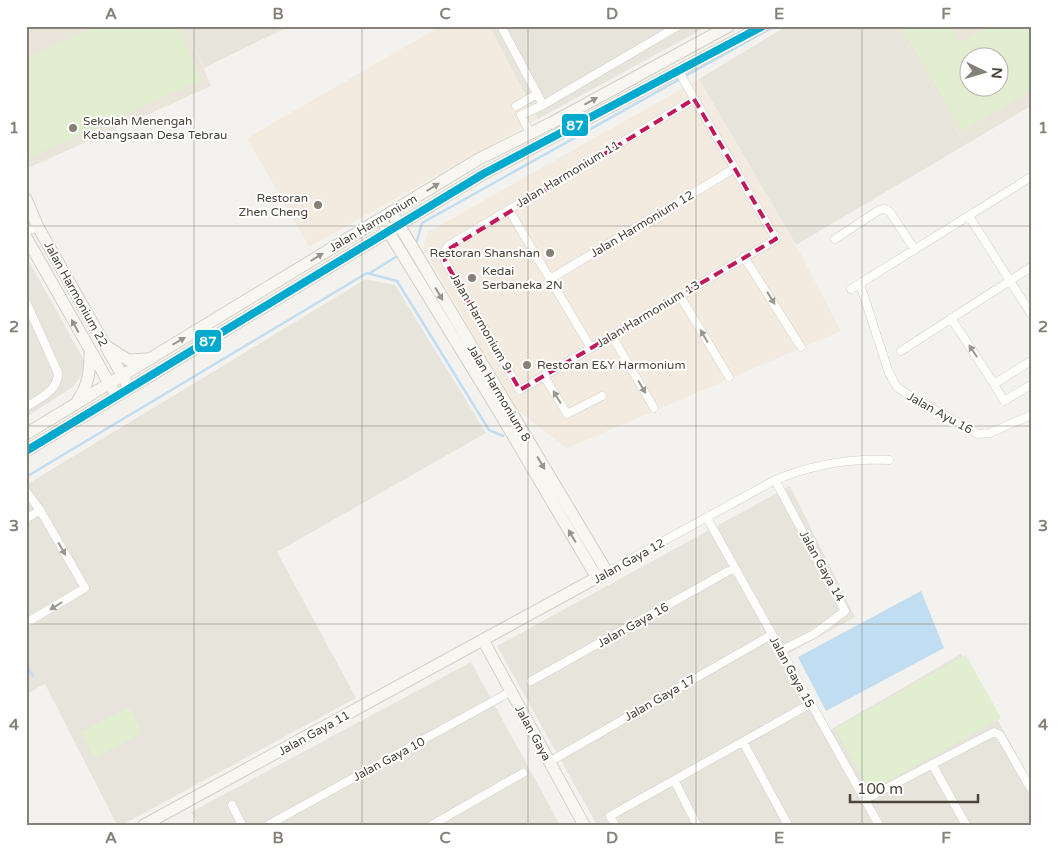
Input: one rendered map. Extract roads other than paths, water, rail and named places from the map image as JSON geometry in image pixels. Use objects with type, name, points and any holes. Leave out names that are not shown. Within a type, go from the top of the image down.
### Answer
[{"type":"main road","name":"Jalan Harmonium","points":[[26,434],[382,220],[477,160],[729,26]]},
{"type":"main road","name":"Jalan Harmonium","points":[[26,451],[483,174],[763,26]]},
{"type":"main road","name":"Jalan Harmonium 22","points":[[26,199],[38,226],[101,341],[130,388]]},
{"type":"main road","name":"Jalan Harmonium 8","points":[[392,213],[400,226],[407,250]]},
{"type":"main road","name":"Jalan Harmonium 8","points":[[382,220],[389,232],[407,250],[602,575]]},
{"type":"main road","name":"Jalan Harmonium 22","points":[[26,237],[89,352],[116,396]]},
{"type":"main road","points":[[101,341],[115,354],[128,360],[150,358]]},
{"type":"main road","points":[[75,404],[85,391],[88,380],[89,352]]},
{"type":"main road","name":"Jalan Gaya 12","points":[[483,640],[602,575]]},
{"type":"main road","name":"Jalan Gaya","points":[[483,640],[584,825]]},
{"type":"main road","name":"Jalan Gaya 11","points":[[144,825],[483,640]]},
{"type":"street","points":[[502,26],[543,105]]},
{"type":"street","points":[[521,115],[543,105],[678,26]]},
{"type":"street","points":[[679,72],[735,168]]},
{"type":"street","points":[[530,133],[521,115],[514,110],[537,94]]},
{"type":"street","name":"Jalan Harmonium 11","points":[[444,252],[448,246],[694,99]]},
{"type":"street","name":"Jalan Harmonium 13","points":[[520,390],[776,238],[735,168]]},
{"type":"street","name":"Jalan Harmonium 12","points":[[550,279],[735,168]]},
{"type":"street","points":[[851,289],[1031,177]]},
{"type":"street","points":[[835,239],[879,210],[886,209],[890,212],[915,250]]},
{"type":"street","points":[[509,210],[591,348]]},
{"type":"street","points":[[969,216],[1031,314]]},
{"type":"street","points":[[26,231],[38,226]]},
{"type":"street","name":"Jalan Harmonium 9","points":[[444,252],[445,261],[520,390]]},
{"type":"street","points":[[744,257],[801,347]]},
{"type":"street","points":[[901,351],[1031,267]]},
{"type":"street","name":"Jalan Ayu 16","points":[[860,284],[889,373],[902,391],[978,434],[990,433],[1031,415]]},
{"type":"street","points":[[680,296],[729,377]]},
{"type":"street","points":[[26,302],[58,373],[58,383],[54,389],[26,406]]},
{"type":"street","points":[[952,318],[1004,401],[1031,385]]},
{"type":"street","points":[[612,336],[654,408]]},
{"type":"street","points":[[994,384],[1031,361]]},
{"type":"street","points":[[544,376],[567,414],[602,396]]},
{"type":"street","name":"Jalan Gaya 12","points":[[602,575],[774,480],[812,466],[847,461],[889,460]]},
{"type":"street","name":"Jalan Gaya 14","points":[[774,480],[845,611],[814,634],[780,651]]},
{"type":"street","points":[[26,491],[40,510],[84,588],[26,623]]},
{"type":"street","points":[[26,518],[40,510]]},
{"type":"street","name":"Jalan Gaya 15","points":[[708,518],[771,635],[878,825]]},
{"type":"street","name":"Jalan Gaya 16","points":[[531,682],[734,568]]},
{"type":"street","name":"Jalan Gaya 17","points":[[549,762],[771,635]]},
{"type":"street","name":"Jalan Gaya 10","points":[[268,825],[510,692]]},
{"type":"street","points":[[615,825],[610,816],[810,704]]},
{"type":"street","points":[[864,800],[996,732],[1031,789]]},
{"type":"street","points":[[742,742],[788,825]]},
{"type":"street","points":[[932,764],[966,825]]},
{"type":"street","points":[[432,825],[523,773]]},
{"type":"street","points":[[674,780],[697,825]]},
{"type":"street","points":[[232,805],[242,825]]},
{"type":"water","points":[[921,591],[944,648],[826,711],[798,657]]},
{"type":"waterway","points":[[416,244],[422,223],[775,26]]},
{"type":"waterway","points":[[370,273],[399,255]]},
{"type":"waterway","points":[[26,477],[367,273],[397,281],[489,430],[503,436]]},
{"type":"waterway","points":[[26,666],[33,676]]},
{"type":"place","name":"Sekolah Menengah Kebangsaan Desa Tebrau","points":[[73,128]]},
{"type":"place","name":"Restoran Zhen Cheng","points":[[318,205]]},
{"type":"place","name":"Restoran Shanshan","points":[[550,253]]},
{"type":"place","name":"Kedai Serbaneka 2N","points":[[472,278]]},
{"type":"place","name":"Restoran E&Y Harmonium","points":[[527,365]]}]
